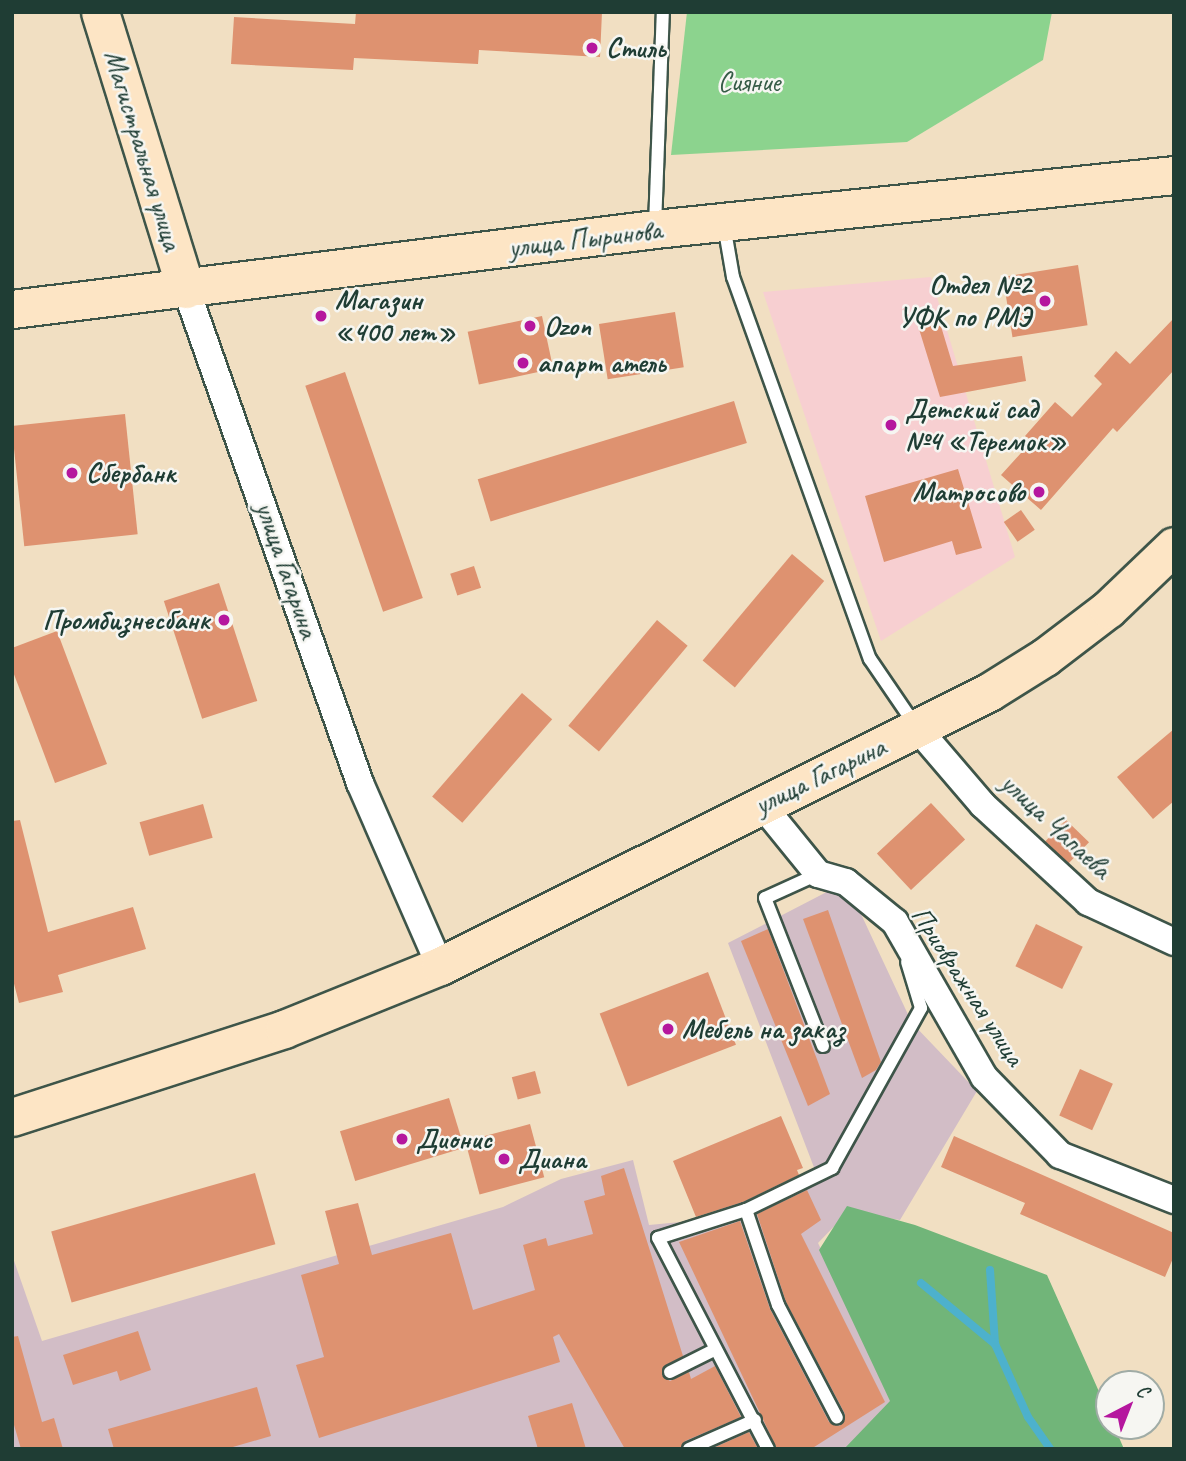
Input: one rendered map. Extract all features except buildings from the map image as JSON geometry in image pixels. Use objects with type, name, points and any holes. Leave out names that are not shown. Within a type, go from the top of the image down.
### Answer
[{"type":"street","name":"Магистральная улица","points":[[100,12],[186,289]]},
{"type":"street","name":"улица Пыринова","points":[[12,309],[655,229],[1169,172]]},
{"type":"street","name":"улица Гагарина","points":[[186,289],[360,783],[440,967]]},
{"type":"street","name":"улица Гагарина","points":[[12,1117],[284,1029],[440,967],[917,728],[1045,657],[1170,558]]},
{"type":"street","name":"улица Чапаева","points":[[917,728],[983,805],[1088,902],[1174,942]]},
{"type":"street","points":[[762,806],[818,874]]},
{"type":"street","name":"Приовражная улица","points":[[818,874],[846,882],[895,922],[984,1077],[1060,1155],[1174,1200]]},
{"type":"lane","points":[[655,229],[663,12]]},
{"type":"lane","points":[[724,222],[733,277],[870,659],[917,728]]},
{"type":"lane","points":[[818,874],[765,898],[823,1046]]},
{"type":"lane","points":[[768,1449],[755,1420],[714,1350],[658,1238],[747,1210],[832,1168],[921,1008],[895,922]]},
{"type":"lane","points":[[747,1210],[778,1305],[837,1418]]},
{"type":"lane","points":[[670,1372],[714,1350]]},
{"type":"lane","points":[[690,1449],[755,1420]]},
{"type":"shaded area","name":"Детский сад №4 «Теремок»","points":[[931,277],[1015,557],[881,641],[763,292]]},
{"type":"shaded area","points":[[846,882],[912,1023],[977,1091],[900,1220],[848,1212],[818,1243],[899,1408],[858,1449],[12,1449],[12,1255],[42,1341],[503,1207],[561,1179],[633,1160],[649,1225],[691,1221],[815,1170],[728,943]]},
{"type":"green space","name":"Сияние","points":[[687,12],[1052,12],[1043,60],[907,142],[671,155]]},
{"type":"green space","points":[[847,1206],[915,1225],[1047,1275],[1095,1383],[1095,1440],[1120,1440],[1124,1449],[844,1449],[890,1401],[819,1250]]},
{"type":"waterway","points":[[990,1270],[995,1344],[1028,1417],[1050,1449]]},
{"type":"waterway","points":[[921,1283],[995,1344]]},
{"type":"place","name":"Стиль","points":[[592,48]]},
{"type":"place","name":"Отдел №2 УФК по РМЭ","points":[[1045,301]]},
{"type":"place","name":"Магазин «400 лет»","points":[[321,316]]},
{"type":"place","name":"Ozon","points":[[530,326]]},
{"type":"place","name":"апарт атель","points":[[523,363]]},
{"type":"place","name":"Детский сад №4 «Теремок»","points":[[891,425]]},
{"type":"place","name":"Сбербанк","points":[[72,473]]},
{"type":"place","name":"Матросово","points":[[1039,492]]},
{"type":"place","name":"Промбизнесбанк","points":[[224,620]]},
{"type":"place","name":"Мебель на заказ","points":[[668,1029]]},
{"type":"place","name":"Дионис","points":[[402,1139]]},
{"type":"place","name":"Диана","points":[[504,1159]]}]
